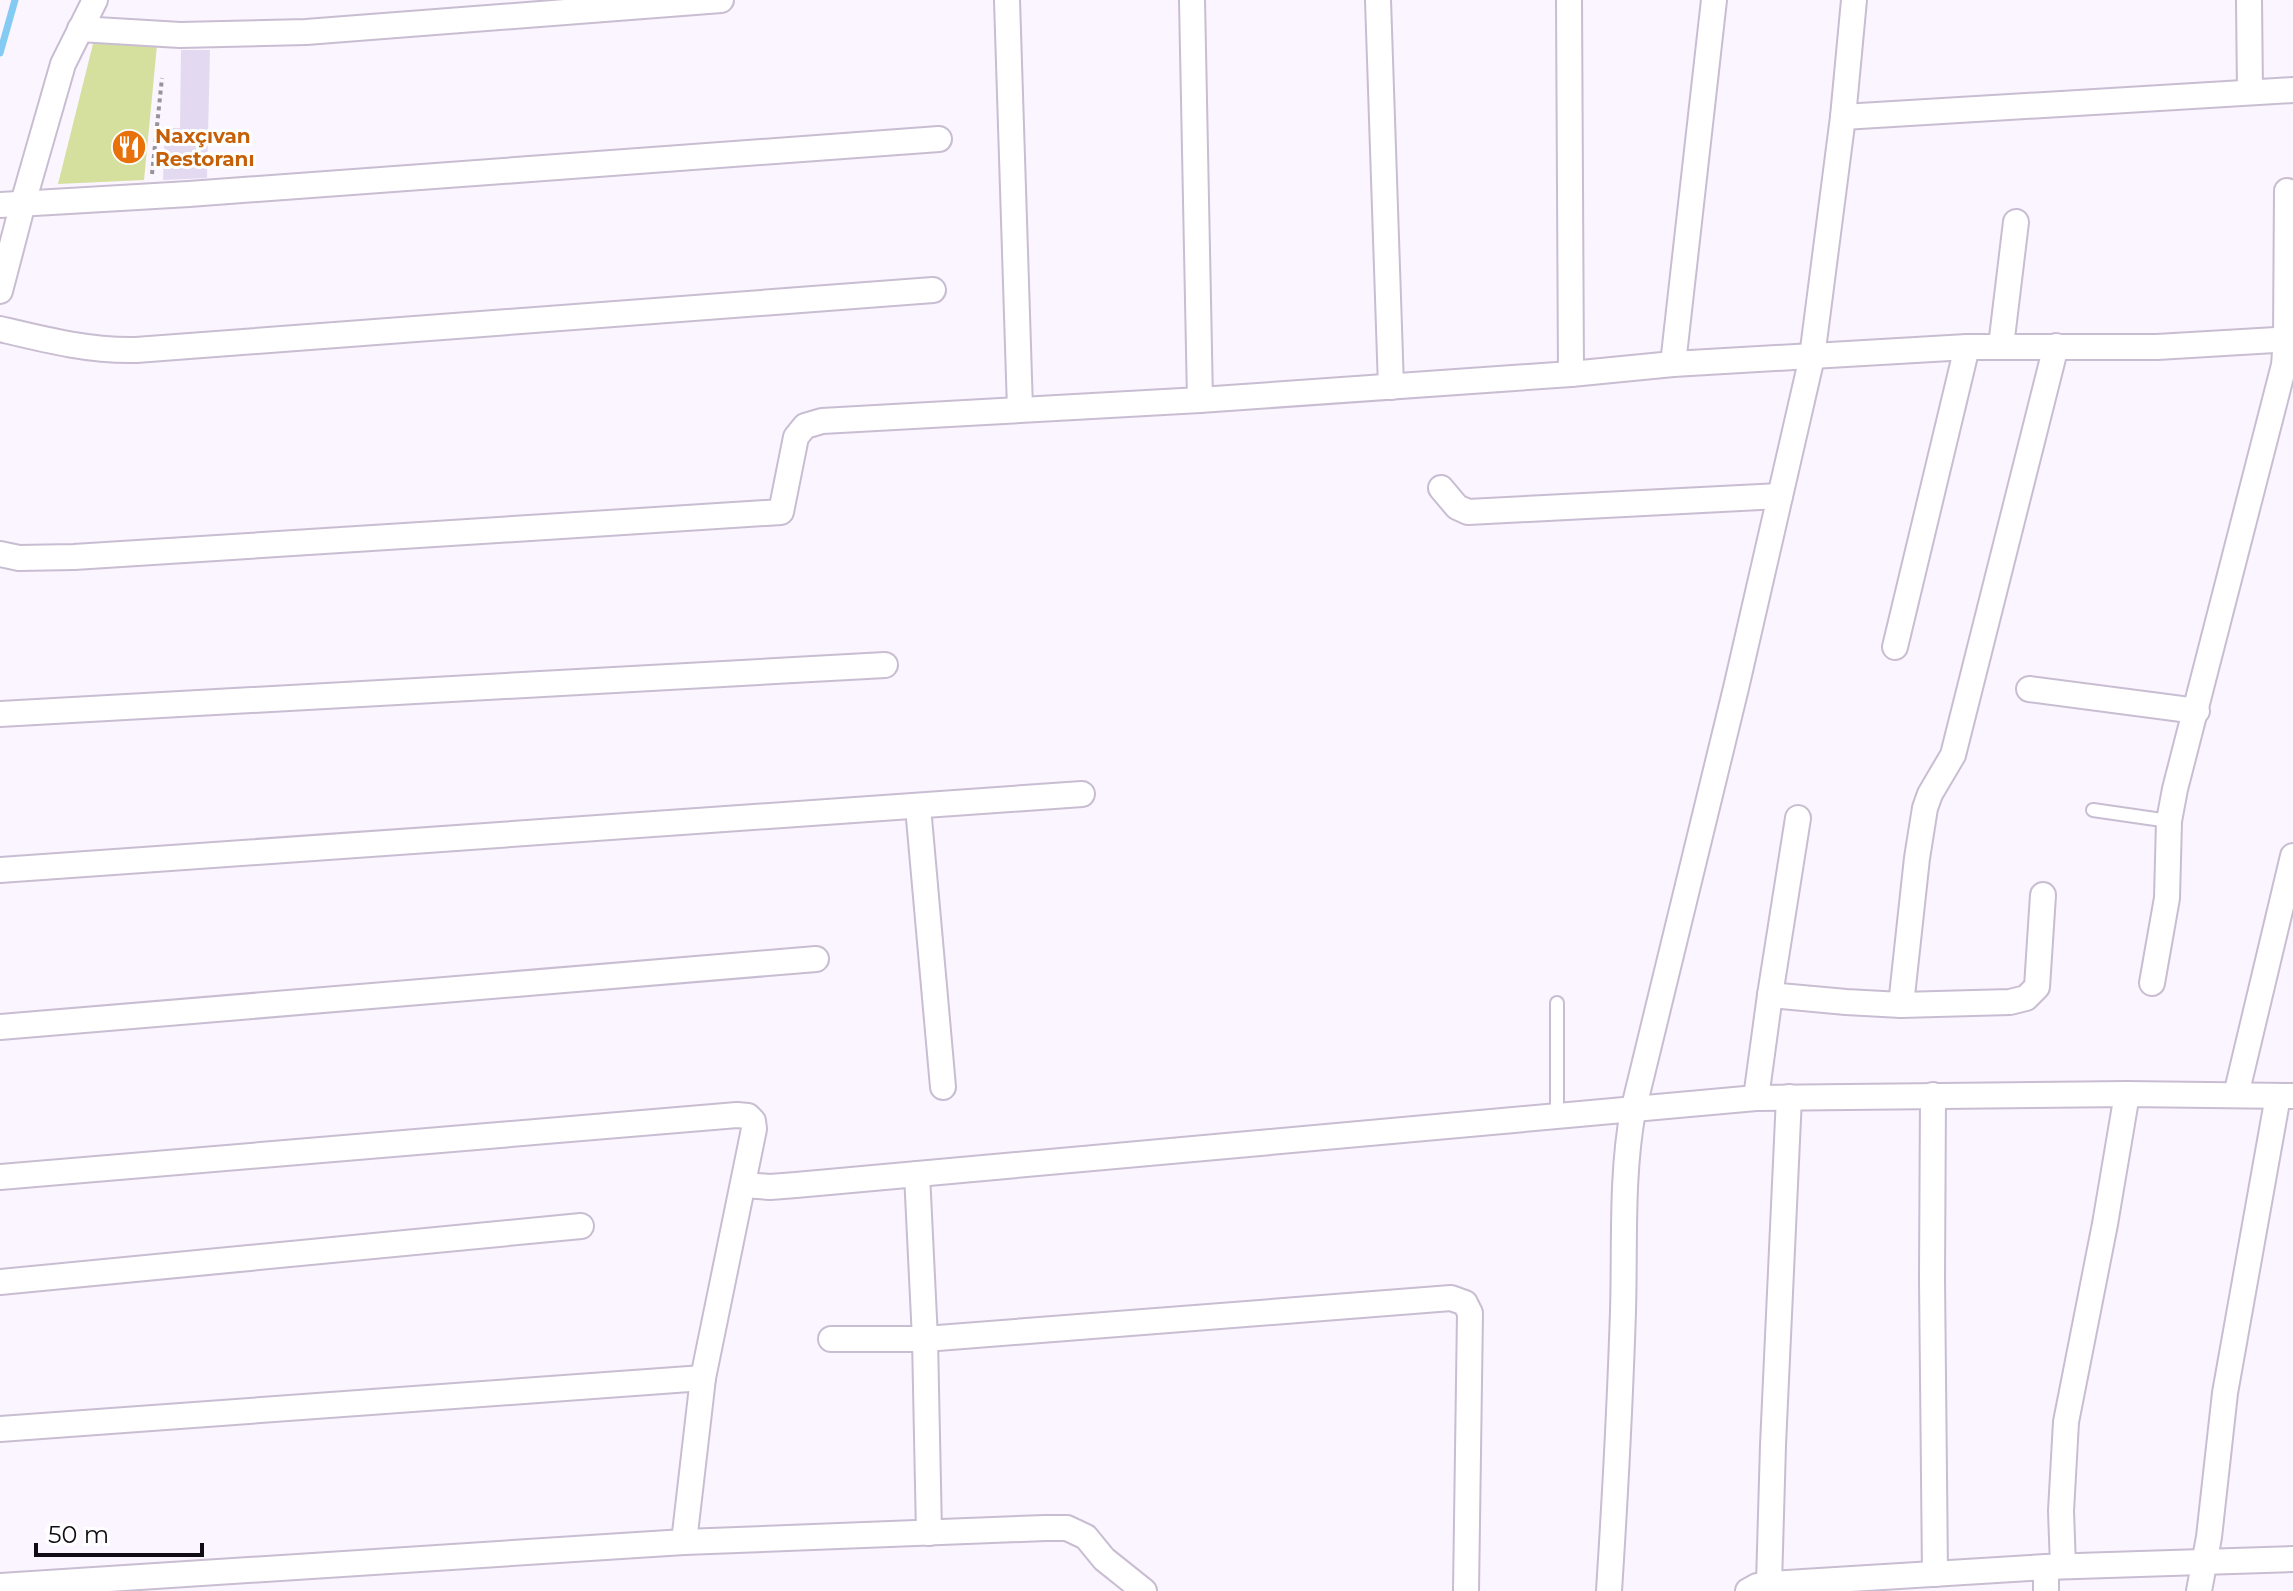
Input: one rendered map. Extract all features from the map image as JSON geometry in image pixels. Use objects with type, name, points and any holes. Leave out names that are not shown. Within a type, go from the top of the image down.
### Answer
[{"type":"street","points":[[0,291],[11,204],[63,64],[95,0]]},
{"type":"street","points":[[80,29],[180,35],[306,32],[721,0]]},
{"type":"street","points":[[1007,0],[1020,409]]},
{"type":"street","points":[[1192,0],[1200,400]]},
{"type":"street","points":[[1378,0],[1391,387]]},
{"type":"street","points":[[1569,0],[1571,374]]},
{"type":"street","points":[[1673,364],[1714,0]]},
{"type":"street","points":[[1609,1591],[1620,1417],[1627,1145],[1812,357],[1843,117],[1854,0]]},
{"type":"street","points":[[2249,0],[2250,92]]},
{"type":"street","points":[[1843,117],[2293,90]]},
{"type":"street","points":[[11,204],[939,139]]},
{"type":"street","points":[[2152,983],[2167,898],[2169,821],[2175,789],[2278,396],[2290,339],[2287,191]]},
{"type":"street","points":[[2001,346],[2016,222]]},
{"type":"street","points":[[0,329],[72,346],[136,350],[933,290]]},
{"type":"street","points":[[0,554],[19,558],[74,557],[781,512],[796,437],[805,426],[822,421],[1200,400],[1673,364],[1967,347],[2157,347],[2290,339]]},
{"type":"street","points":[[1901,1005],[1925,808],[1953,755],[2056,346]]},
{"type":"street","points":[[1895,647],[1967,347]]},
{"type":"street","points":[[1441,488],[1457,507],[1468,512],[1780,496]]},
{"type":"street","points":[[0,714],[885,665]]},
{"type":"street","points":[[2029,689],[2197,711]]},
{"type":"street","points":[[0,870],[1082,794]]},
{"type":"street","points":[[918,807],[943,1087]]},
{"type":"street","points":[[1756,1098],[1798,818]]},
{"type":"street","points":[[2236,1095],[2293,856]]},
{"type":"street","points":[[1770,995],[1901,1005],[2010,1002],[2026,998],[2037,987],[2043,895]]},
{"type":"street","points":[[0,1027],[816,959]]},
{"type":"street","points":[[2052,1575],[2061,1511],[2066,1422],[2127,1094]]},
{"type":"street","points":[[744,1185],[770,1187],[1756,1098],[2127,1094],[2285,1096],[2225,1393],[2213,1505],[2199,1591]]},
{"type":"street","points":[[1933,1095],[1935,1574]]},
{"type":"street","points":[[1789,1097],[1774,1414],[1759,1587],[1892,1584],[1935,1574],[2052,1575],[2204,1561],[2293,1559]]},
{"type":"street","points":[[0,1177],[748,1116],[753,1121],[754,1129],[703,1378],[684,1542]]},
{"type":"street","points":[[917,1174],[925,1339],[929,1533]]},
{"type":"street","points":[[0,1282],[581,1226]]},
{"type":"street","points":[[831,1339],[925,1339],[1451,1298],[1465,1303],[1470,1313],[1466,1591]]},
{"type":"street","points":[[0,1429],[703,1378]]},
{"type":"street","points":[[0,1586],[684,1542],[1067,1528],[1086,1537],[1104,1559],[1144,1591]]},
{"type":"lane","points":[[2093,810],[2169,821]]},
{"type":"lane","points":[[1557,1003],[1557,1116]]},
{"type":"path","points":[[150,196],[162,78]]},
{"type":"green space","points":[[94,40],[157,45],[144,180],[58,184]]},
{"type":"building","points":[[181,50],[210,50],[207,178],[163,180],[165,128],[180,128]]},
{"type":"waterway","points":[[0,53],[15,0]]},
{"type":"place","name":"Naxçıvan Restoranı","points":[[129,147]]}]
